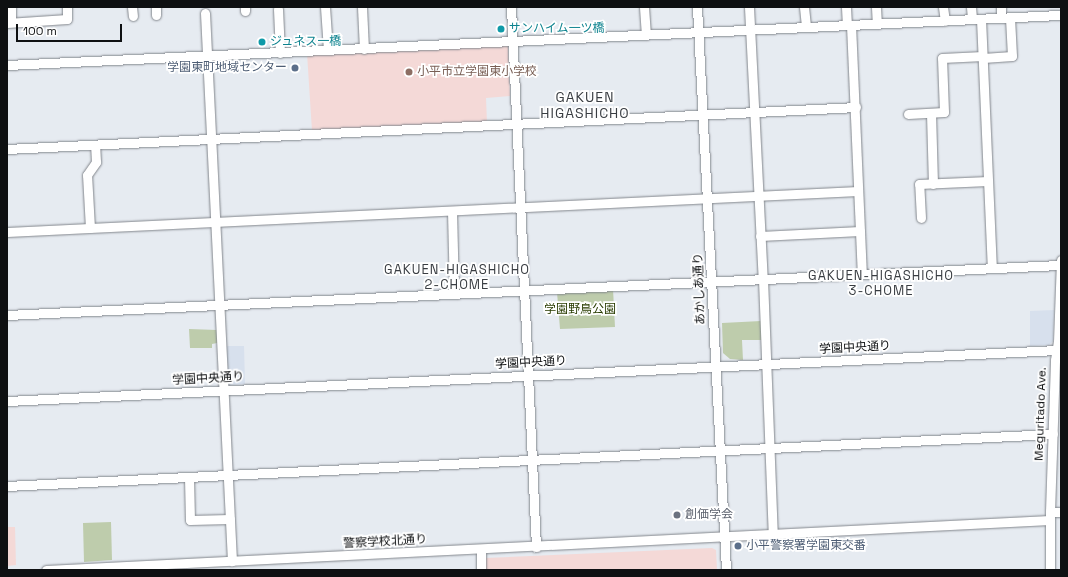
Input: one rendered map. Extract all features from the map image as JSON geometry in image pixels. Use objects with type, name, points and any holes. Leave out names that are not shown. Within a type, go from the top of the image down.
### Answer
[{"type":"street","points":[[11,7],[9,22],[67,20],[67,7]]},
{"type":"street","points":[[325,7],[328,50]]},
{"type":"street","points":[[362,7],[364,49]]},
{"type":"street","points":[[511,7],[536,547]]},
{"type":"street","points":[[644,7],[646,35]]},
{"type":"street","name":"あかしあ通り","points":[[697,7],[726,570]]},
{"type":"street","points":[[748,7],[763,279],[765,364],[773,534]]},
{"type":"street","points":[[804,7],[806,27]]},
{"type":"street","points":[[846,7],[856,107],[862,274]]},
{"type":"street","points":[[876,7],[877,24]]},
{"type":"street","points":[[943,7],[945,21]]},
{"type":"street","points":[[971,7],[972,19]]},
{"type":"street","points":[[908,114],[944,112],[942,58],[1012,56],[1006,17],[1001,7]]},
{"type":"street","points":[[278,9],[280,53]]},
{"type":"street","points":[[205,13],[232,561]]},
{"type":"street","points":[[7,65],[1061,15]]},
{"type":"street","points":[[981,19],[992,268]]},
{"type":"street","points":[[7,149],[703,116],[856,107]]},
{"type":"street","points":[[930,113],[933,184]]},
{"type":"street","points":[[90,228],[87,175],[96,162],[95,145]]},
{"type":"street","points":[[921,218],[919,184],[988,181]]},
{"type":"street","points":[[7,232],[858,191]]},
{"type":"street","points":[[452,211],[454,294]]},
{"type":"street","points":[[760,236],[860,231]]},
{"type":"street","name":"Meguritado Ave.","points":[[1050,570],[1050,516],[1056,430],[1057,350],[1061,259]]},
{"type":"street","points":[[7,315],[1061,265]]},
{"type":"street","name":"学園中央通り","points":[[7,401],[1057,350]]},
{"type":"street","points":[[7,486],[770,449],[1056,430]]},
{"type":"street","points":[[189,477],[190,520],[230,519]]},
{"type":"street","name":"警察学校北通り","points":[[46,570],[725,537],[1050,516],[1061,512]]},
{"type":"street","points":[[481,549],[481,570]]},
{"type":"shaded area","name":"小平市立学園東小学校","points":[[508,45],[510,96],[486,98],[487,123],[312,131],[307,53]]},
{"type":"shaded area","points":[[1054,310],[1053,341],[1049,345],[1030,346],[1030,311]]},
{"type":"shaded area","points":[[225,346],[244,346],[245,384],[227,385]]},
{"type":"shaded area","points":[[7,527],[15,527],[16,565],[7,566]]},
{"type":"shaded area","points":[[712,548],[716,550],[717,570],[485,570],[485,558]]},
{"type":"green space","name":"学園野鳥公園","points":[[613,289],[615,327],[560,329],[557,292]]},
{"type":"green space","points":[[761,321],[762,340],[742,340],[743,360],[730,359],[723,353],[722,323]]},
{"type":"green space","points":[[189,329],[217,330],[217,343],[212,344],[212,348],[190,348]]},
{"type":"green space","points":[[111,522],[112,560],[84,562],[83,523]]},
{"type":"place","name":"サンハイム一ツ橋","points":[[501,29]]},
{"type":"place","name":"ジュネス一橋","points":[[262,42]]},
{"type":"place","name":"学園東町地域センター","points":[[295,68]]},
{"type":"place","name":"小平市立学園東小学校","points":[[409,72]]},
{"type":"place","name":"創価学会","points":[[677,515]]},
{"type":"place","name":"小平警察署学園東交番","points":[[738,546]]},
{"type":"district","name":"GAKUEN HIGASHICHO","points":[[585,106]]},
{"type":"district","name":"GAKUEN-HIGASHICHO 2-CHOME","points":[[457,278]]},
{"type":"district","name":"GAKUEN-HIGASHICHO 3-CHOME","points":[[881,284]]}]
